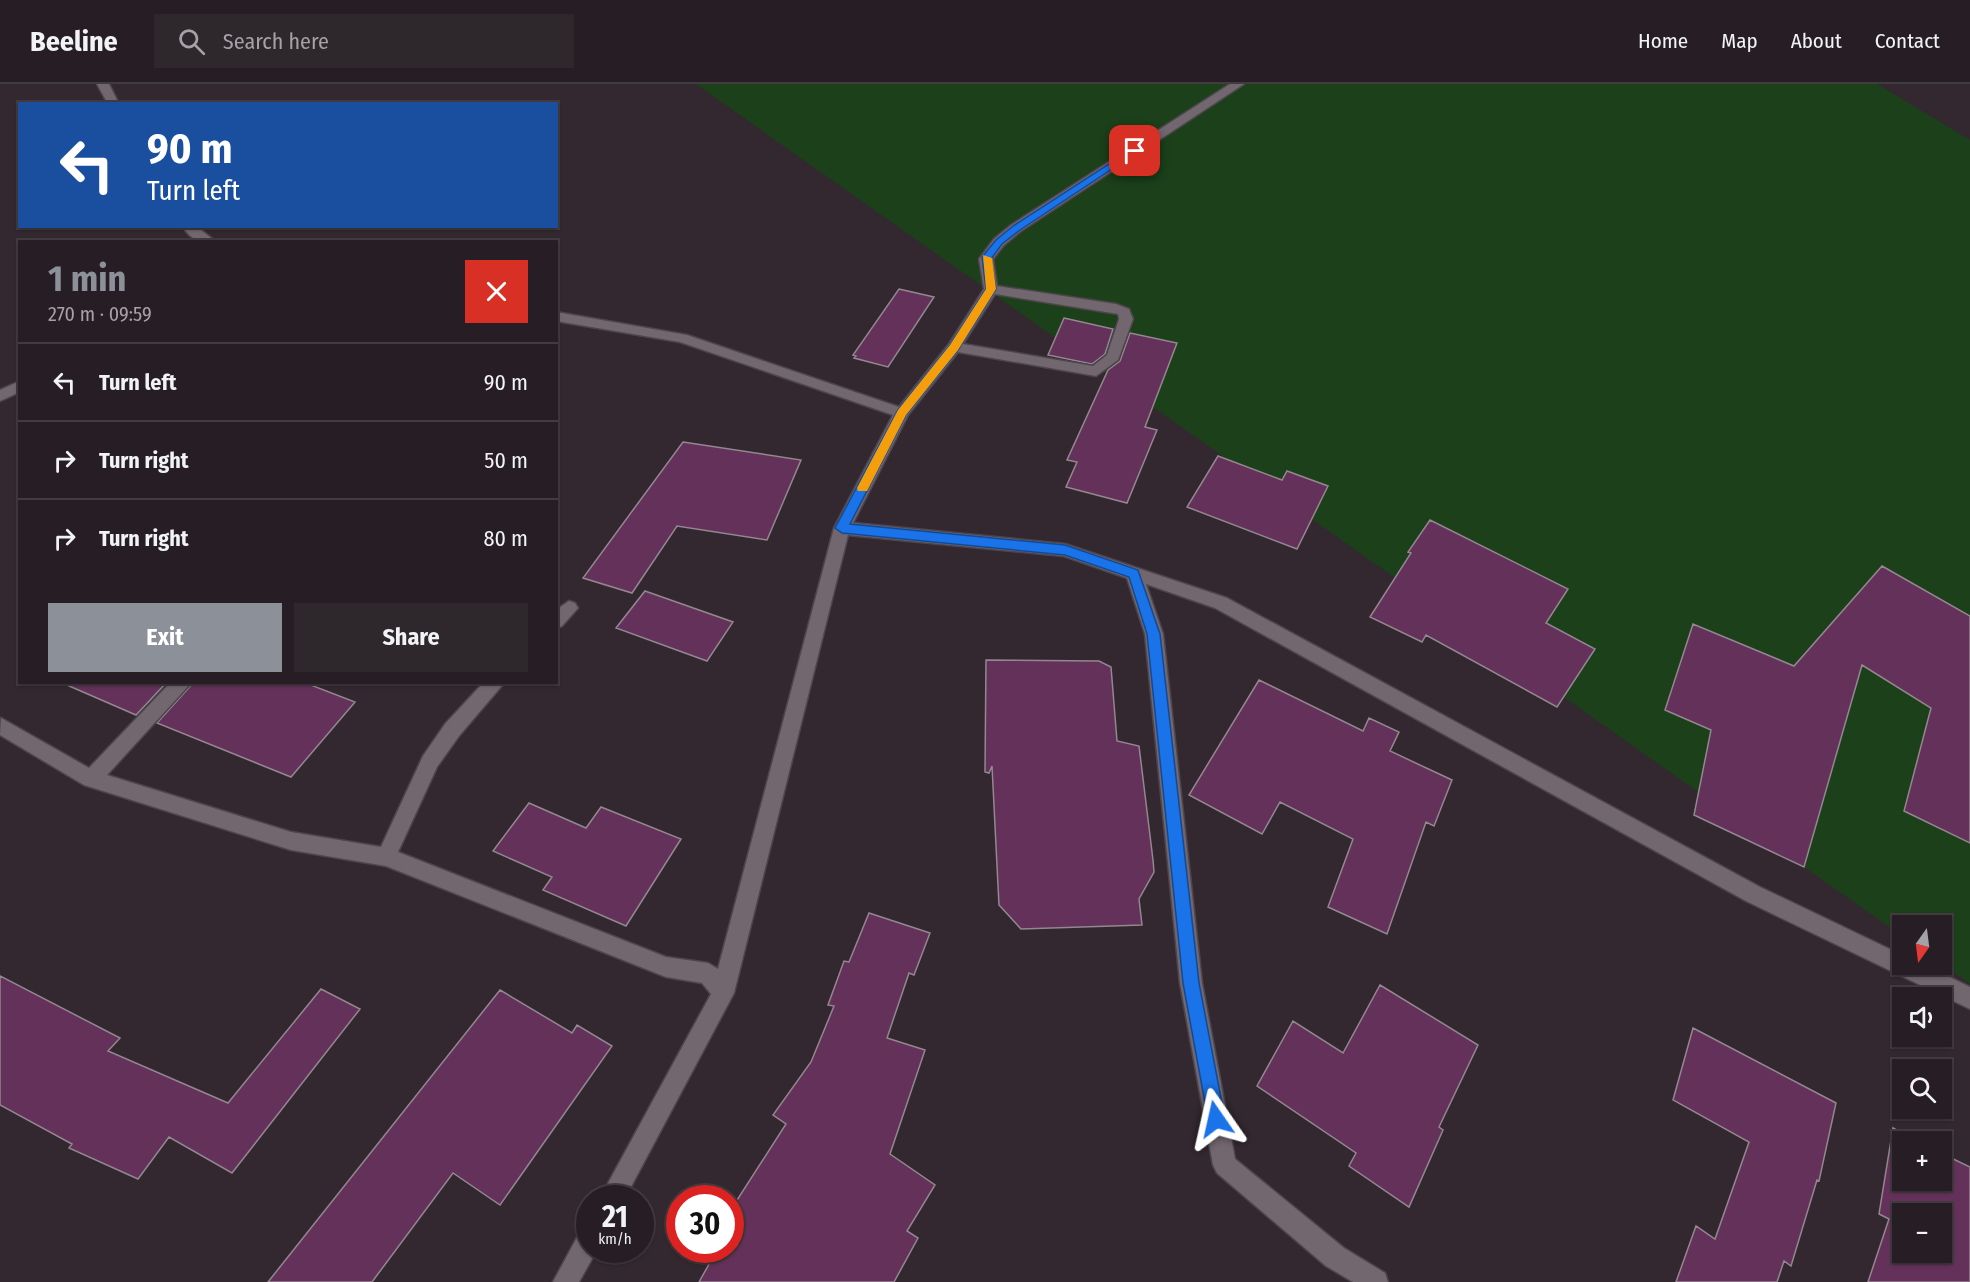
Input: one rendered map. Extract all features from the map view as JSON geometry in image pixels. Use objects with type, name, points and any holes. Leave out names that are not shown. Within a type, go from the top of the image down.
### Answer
[{"type":"street","points":[[103,84],[113,102]]},
{"type":"street","points":[[619,1185],[723,993],[842,528],[902,413],[954,347],[991,289],[986,259],[999,242],[1016,228],[1238,84]]},
{"type":"street","points":[[190,228],[207,240]]},
{"type":"street","points":[[954,347],[1096,371],[1113,357],[1126,319],[1124,312],[1116,308],[991,289]]},
{"type":"street","points":[[558,316],[682,338],[902,413]]},
{"type":"street","points":[[0,396],[18,387]]},
{"type":"street","points":[[842,528],[1065,550],[1221,603],[1753,894],[1970,998]]},
{"type":"street","points":[[1134,574],[1154,634],[1191,983],[1225,1165],[1335,1257],[1376,1282]]},
{"type":"street","points":[[91,779],[181,684]]},
{"type":"street","points":[[386,857],[430,762],[452,729],[494,684]]},
{"type":"street","points":[[1,726],[91,779],[291,841],[386,857],[666,967],[708,973],[723,993]]},
{"type":"street","points":[[564,1282],[576,1262]]},
{"type":"green space","points":[[696,84],[1877,84],[1970,140],[1970,984],[1952,971],[1952,915],[1892,915],[1892,929]]},
{"type":"building","points":[[899,289],[934,297],[888,367],[854,358],[856,356],[853,355]]},
{"type":"building","points":[[1064,318],[1113,329],[1105,354],[1092,364],[1048,355]]},
{"type":"building","points":[[1130,333],[1177,343],[1145,427],[1157,430],[1127,503],[1066,487],[1077,462],[1067,460],[1108,370],[1120,361]]},
{"type":"building","points":[[683,442],[801,460],[767,540],[677,526],[632,593],[583,578]]},
{"type":"building","points":[[1218,456],[1282,480],[1287,471],[1328,486],[1297,549],[1187,507]]},
{"type":"building","points":[[1430,520],[1568,589],[1546,623],[1595,649],[1557,707],[1426,635],[1422,642],[1370,617],[1411,553],[1408,552]]},
{"type":"building","points":[[1882,566],[1970,616],[1970,843],[1904,811],[1931,708],[1862,665],[1804,867],[1694,815],[1711,730],[1665,710],[1693,624],[1794,666]]},
{"type":"building","points":[[645,591],[733,622],[707,661],[616,628]]},
{"type":"building","points":[[986,660],[1099,661],[1111,667],[1117,741],[1139,746],[1153,860],[1154,872],[1139,899],[1142,925],[1021,929],[999,905],[992,766],[989,773],[985,772]]},
{"type":"building","points":[[1259,680],[1363,731],[1369,718],[1399,732],[1390,751],[1452,780],[1434,826],[1426,822],[1387,934],[1328,907],[1353,839],[1280,802],[1262,834],[1189,795]]},
{"type":"building","points":[[65,684],[165,684],[136,715]]},
{"type":"building","points":[[192,684],[308,684],[355,702],[291,777],[157,723]]},
{"type":"building","points":[[529,803],[586,828],[601,807],[681,839],[626,926],[543,890],[552,877],[493,851]]},
{"type":"building","points":[[869,913],[930,933],[914,975],[909,973],[887,1038],[925,1050],[890,1154],[935,1185],[907,1231],[918,1238],[894,1282],[699,1282],[710,1263],[744,1263],[744,1189],[786,1124],[773,1115],[811,1062],[834,1006],[828,1005],[844,961],[849,962]]},
{"type":"building","points":[[0,976],[120,1038],[108,1051],[228,1103],[321,989],[360,1009],[232,1173],[169,1137],[138,1179],[69,1148],[72,1144],[0,1105]]},
{"type":"building","points":[[1380,985],[1478,1045],[1439,1127],[1443,1130],[1409,1207],[1349,1166],[1356,1153],[1257,1086],[1293,1021],[1343,1053]]},
{"type":"building","points":[[500,990],[572,1033],[577,1025],[612,1046],[500,1205],[453,1173],[372,1282],[268,1282]]},
{"type":"building","points":[[1693,1028],[1836,1103],[1819,1181],[1817,1180],[1791,1266],[1784,1261],[1777,1282],[1676,1282],[1696,1226],[1715,1239],[1749,1142],[1673,1100]]},
{"type":"building","points":[[1892,1134],[1892,1191],[1952,1191],[1952,1158],[1970,1167],[1970,1282],[1868,1282],[1889,1219],[1879,1214]]},
{"type":"slow traffic","points":[[863,488],[902,413],[954,347],[991,289],[987,258]]},
{"type":"route","points":[[1135,151],[1016,228],[999,242],[986,259],[991,289],[954,347],[902,413],[842,528],[1065,550],[1134,574],[1154,634],[1191,983],[1216,1119]]}]
